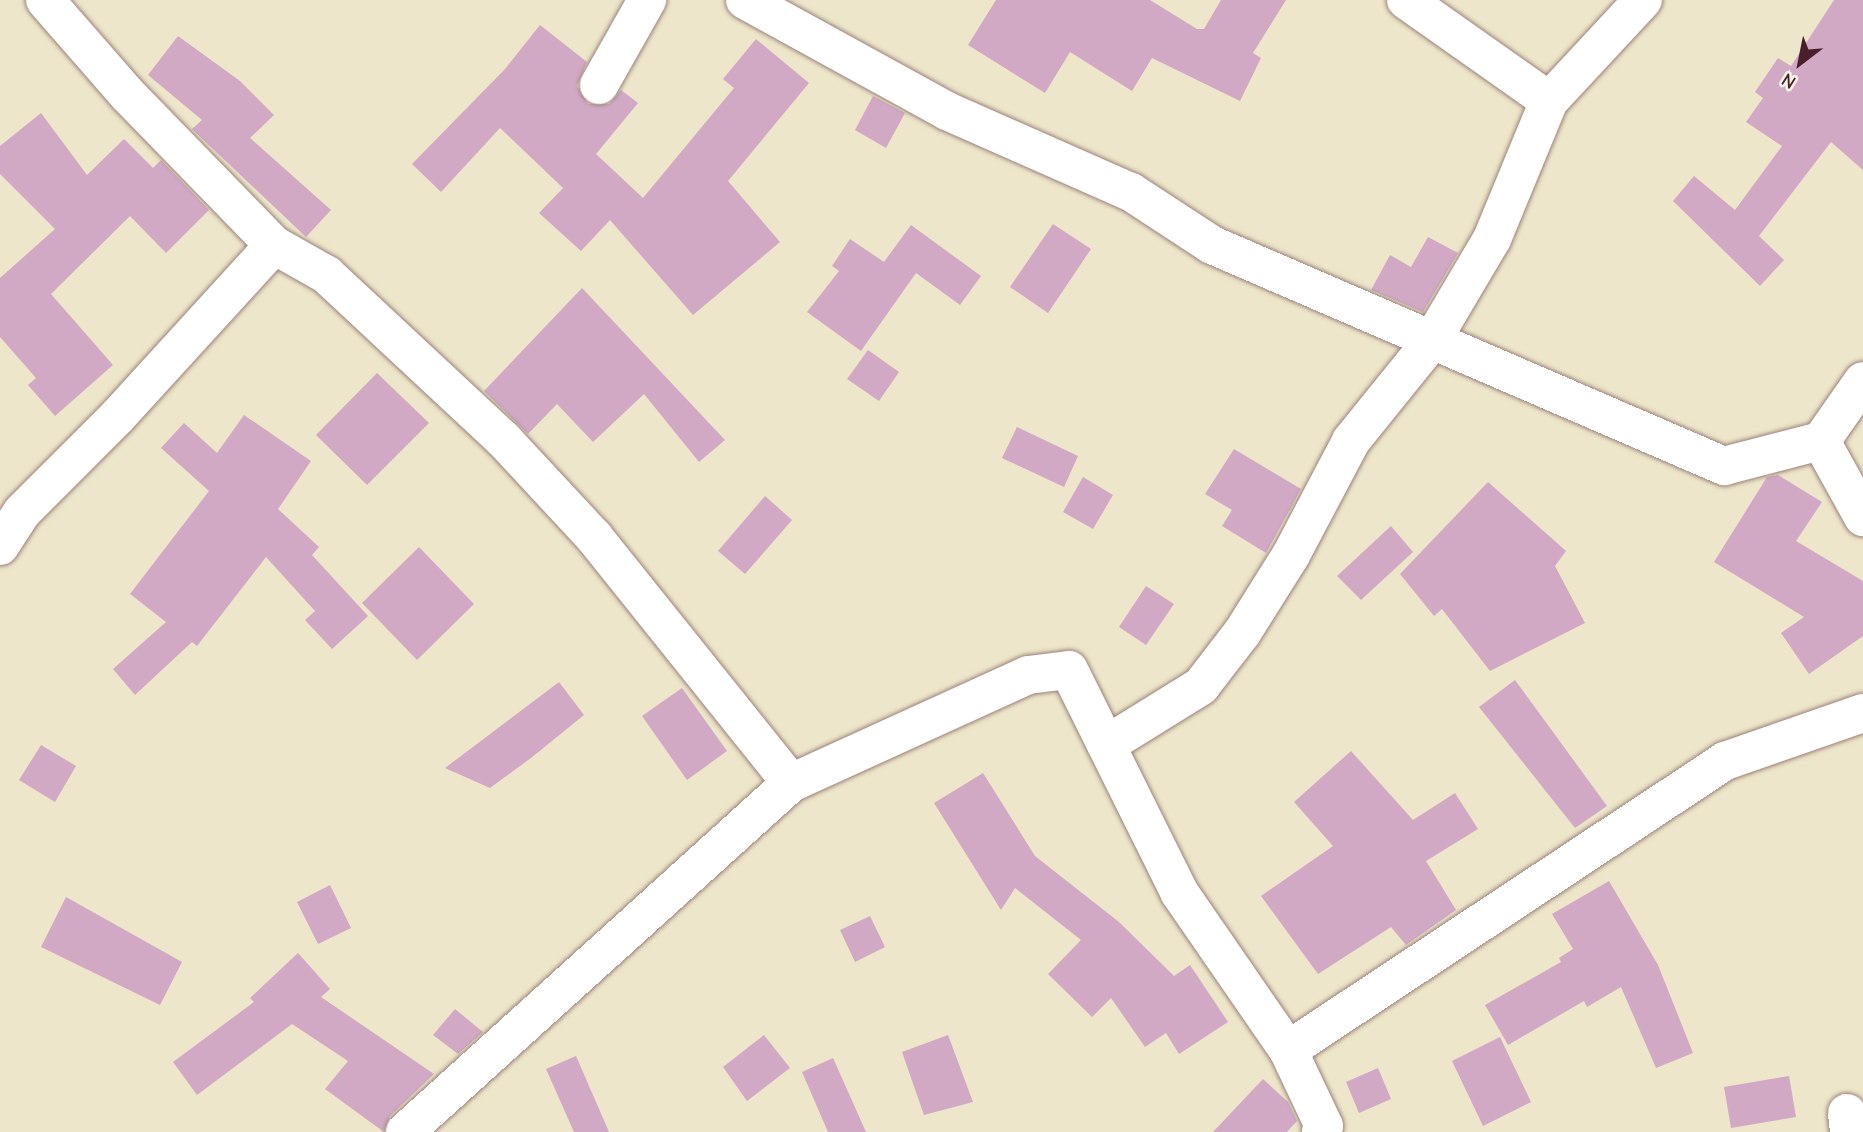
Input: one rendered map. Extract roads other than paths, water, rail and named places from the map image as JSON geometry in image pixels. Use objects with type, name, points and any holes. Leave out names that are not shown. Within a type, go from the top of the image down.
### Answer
[{"type":"street","points":[[45,0],[127,94],[274,245],[327,275],[503,439],[594,537],[791,783]]},
{"type":"street","points":[[599,85],[647,0]]},
{"type":"street","points":[[745,0],[947,111],[1131,192],[1212,245],[1431,342],[1724,466],[1821,441],[1863,381]]},
{"type":"street","points":[[1406,0],[1549,101]]},
{"type":"street","points":[[1106,745],[1201,686],[1242,633],[1291,555],[1351,441],[1431,342],[1492,239],[1549,101],[1643,0]]},
{"type":"street","points":[[0,546],[22,512],[118,416],[274,245]]},
{"type":"street","points":[[1821,441],[1863,517]]},
{"type":"street","points":[[405,1132],[791,783],[1028,675],[1069,670],[1179,892],[1288,1050],[1324,1126],[1321,1132]]},
{"type":"street","points":[[1288,1050],[1725,761],[1863,713]]}]
